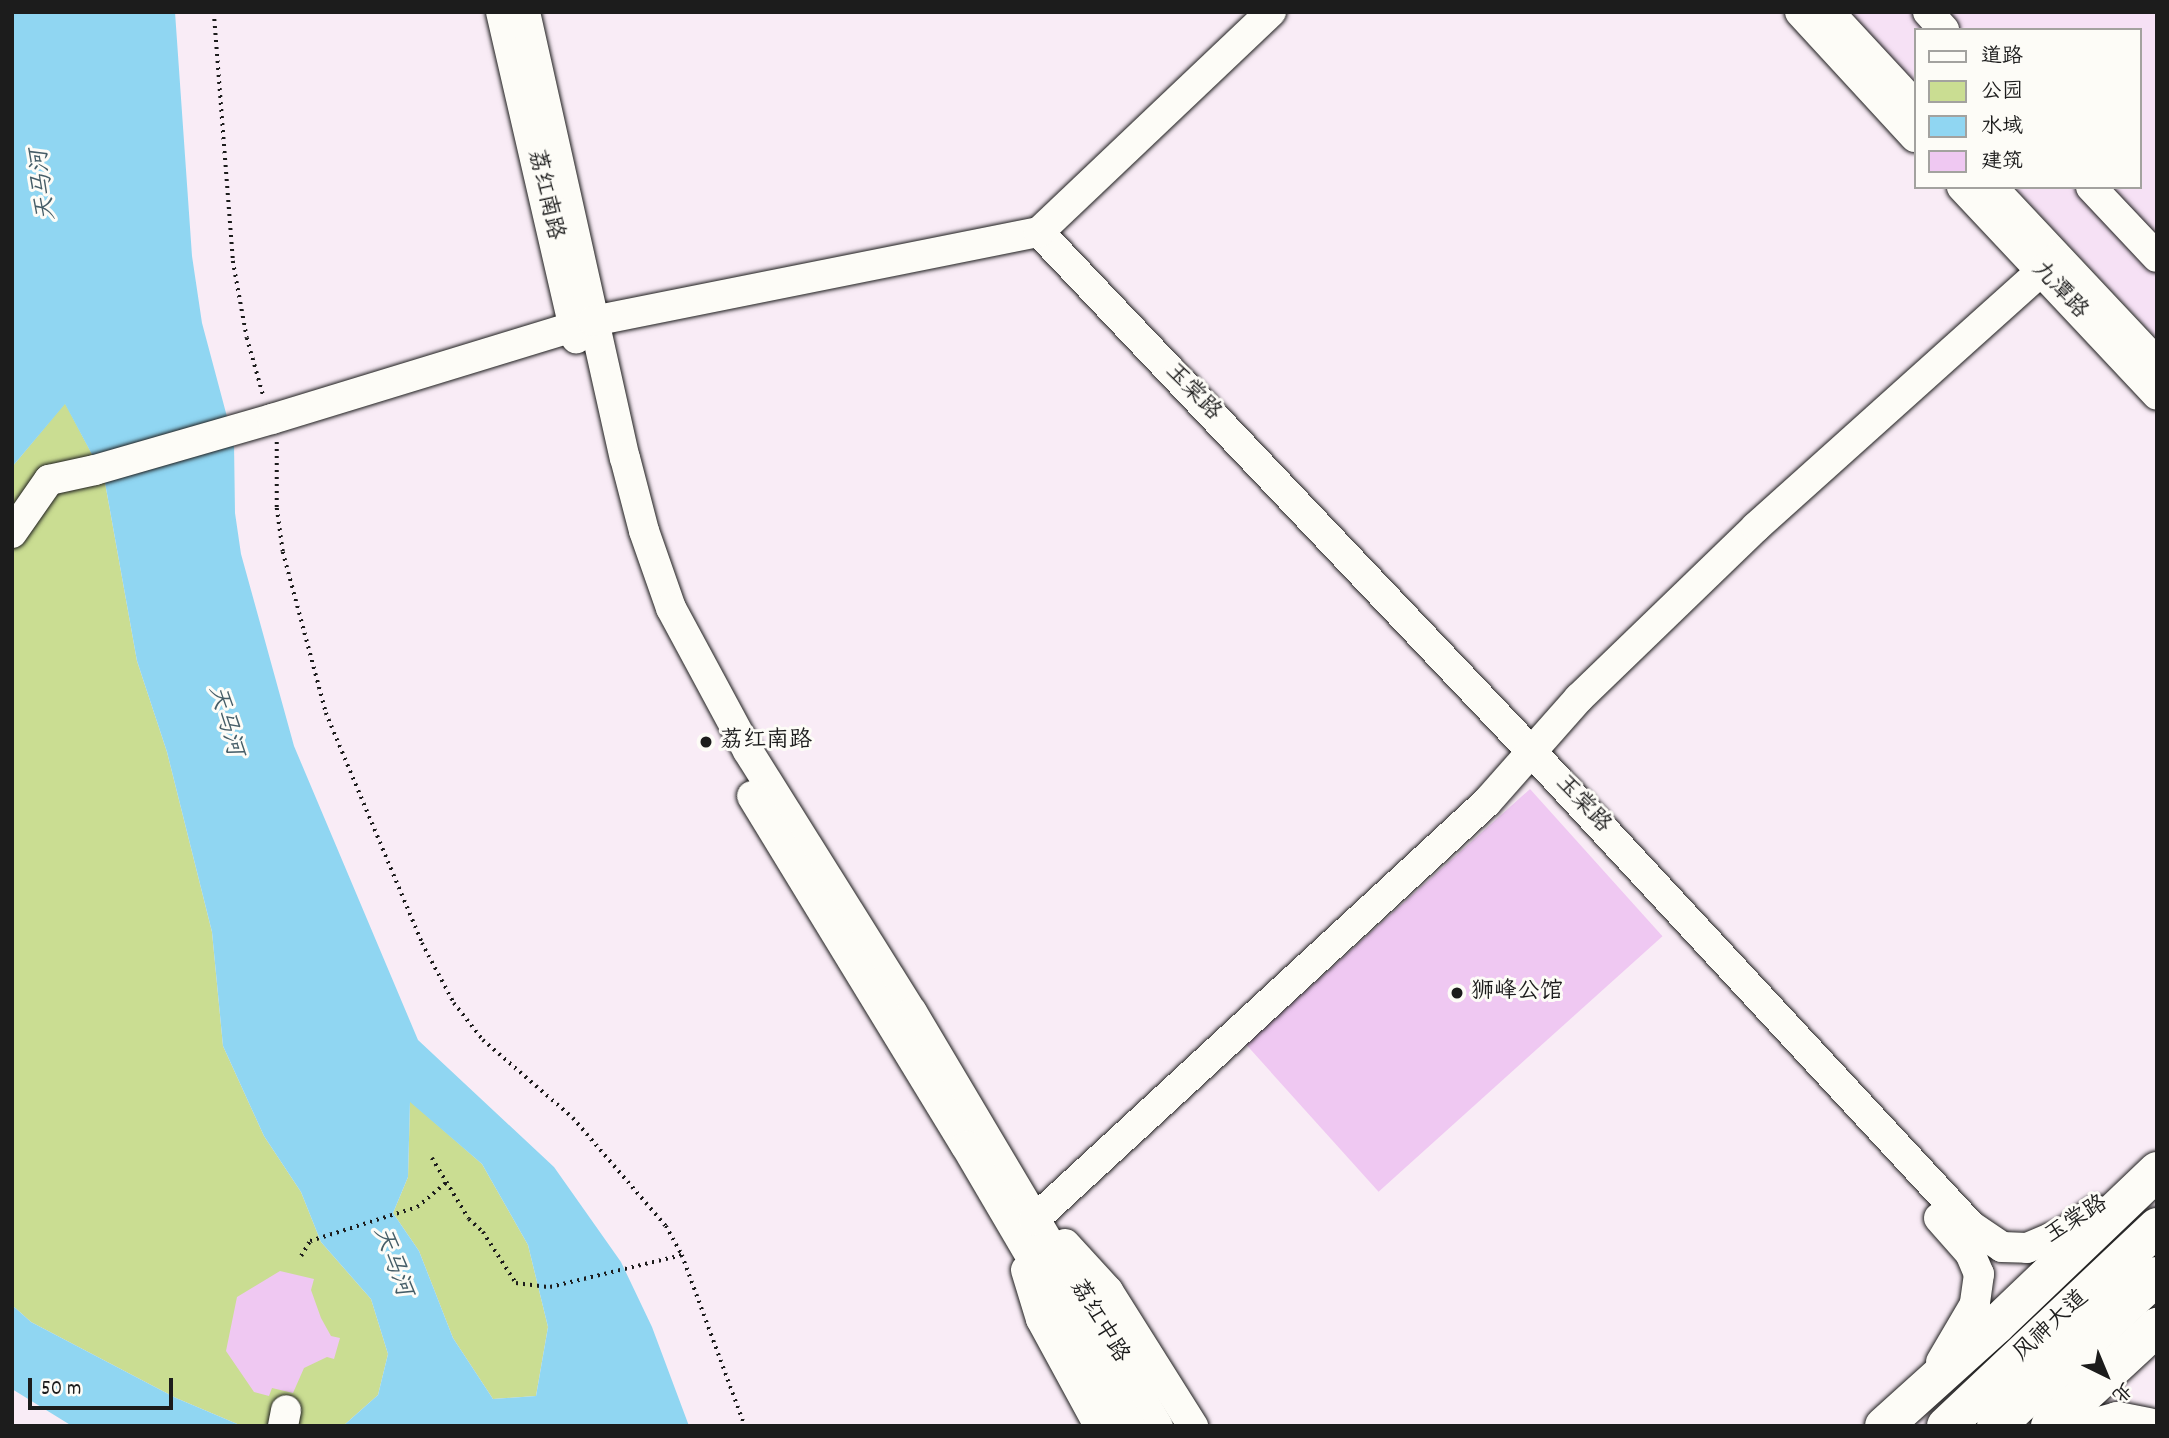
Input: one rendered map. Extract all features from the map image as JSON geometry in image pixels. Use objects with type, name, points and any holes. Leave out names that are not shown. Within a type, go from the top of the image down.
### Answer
[{"type":"highway","points":[[1884,1426],[2157,1170]]},
{"type":"highway","name":"风神大道","points":[[1946,1426],[2157,1227]]},
{"type":"highway","name":"风神大道","points":[[1996,1426],[2157,1276]]},
{"type":"highway","points":[[2050,1426],[2157,1327]]},
{"type":"main road","points":[[2095,1426],[2116,1420],[2148,1426]]},
{"type":"street","name":"荔红南路","points":[[501,12],[584,324]]},
{"type":"street","name":"荔红南路","points":[[525,12],[626,538],[665,640],[722,745],[1026,1228]]},
{"type":"street","points":[[12,533],[49,480],[95,470],[272,419],[584,324],[1030,234],[1271,12]]},
{"type":"street","points":[[1800,12],[1913,135]]},
{"type":"street","points":[[1829,12],[1913,103]]},
{"type":"street","points":[[1928,12],[1942,28]]},
{"type":"street","name":"九潭路","points":[[1964,189],[2157,363]]},
{"type":"street","name":"九潭路","points":[[1993,189],[2049,264],[2157,395]]},
{"type":"street","points":[[2093,189],[2157,257]]},
{"type":"street","name":"玉棠路","points":[[1030,234],[1971,1226],[2002,1247],[2026,1248],[2043,1243],[2065,1232],[2157,1170]]},
{"type":"street","points":[[1026,1228],[1487,802],[1598,679],[1737,545],[2049,264]]},
{"type":"street","name":"玉棠路","points":[[1526,759],[1970,1253],[1979,1274],[1975,1304],[1964,1327],[1920,1394]]},
{"type":"street","points":[[1026,1228],[1041,1319],[1099,1426]]},
{"type":"street","points":[[1026,1228],[1074,1251],[1108,1290],[1193,1426]]},
{"type":"street","name":"荔红中路","points":[[1026,1228],[1130,1426]]},
{"type":"street","name":"荔红中路","points":[[1026,1228],[1090,1307],[1158,1426]]},
{"type":"path","points":[[214,12],[233,261],[247,338],[276,437],[277,508],[283,552],[326,713],[422,943],[466,1020],[513,1068],[555,1100],[666,1226],[682,1255],[745,1426]]},
{"type":"path","points":[[432,1158],[469,1219],[483,1232],[516,1283],[550,1287],[682,1255]]},
{"type":"path","points":[[301,1256],[310,1241],[417,1207],[447,1181]]},
{"type":"shaded area","points":[[1849,12],[2157,12],[2157,338],[2016,189],[2141,189],[2141,28],[1913,28],[1913,80]]},
{"type":"green space","points":[[65,403],[104,477],[137,661],[167,752],[212,932],[223,1046],[264,1136],[301,1192],[321,1242],[371,1299],[388,1354],[378,1395],[343,1426],[242,1426],[176,1398],[31,1322],[12,1305],[12,467]]},
{"type":"green space","points":[[410,1101],[482,1164],[528,1245],[548,1327],[536,1396],[493,1399],[453,1338],[419,1251],[393,1213],[408,1177]]},
{"type":"water","name":"天马河","points":[[12,12],[175,12],[192,256],[202,323],[234,443],[235,513],[241,554],[294,746],[418,1040],[554,1167],[621,1262],[652,1327],[689,1426],[343,1426],[378,1395],[388,1354],[371,1299],[321,1242],[301,1192],[264,1136],[223,1046],[212,932],[167,752],[137,661],[104,477],[65,404],[12,467]],"holes":[[[410,1102],[482,1164],[528,1245],[548,1327],[536,1396],[493,1399],[453,1338],[419,1251],[393,1213],[408,1177]]]},
{"type":"water","points":[[12,1305],[31,1322],[176,1398],[242,1426],[72,1426],[12,1389]]},
{"type":"building","name":"狮峰公馆","points":[[1530,789],[1662,936],[1379,1192],[1246,1045]]},
{"type":"building","points":[[280,1271],[314,1279],[311,1290],[321,1318],[331,1336],[340,1338],[334,1359],[327,1357],[304,1368],[293,1393],[272,1388],[269,1396],[254,1392],[226,1351],[237,1297]]},
{"type":"place","name":"荔红南路","points":[[706,742]]},
{"type":"place","name":"狮峰公馆","points":[[1457,993]]}]
